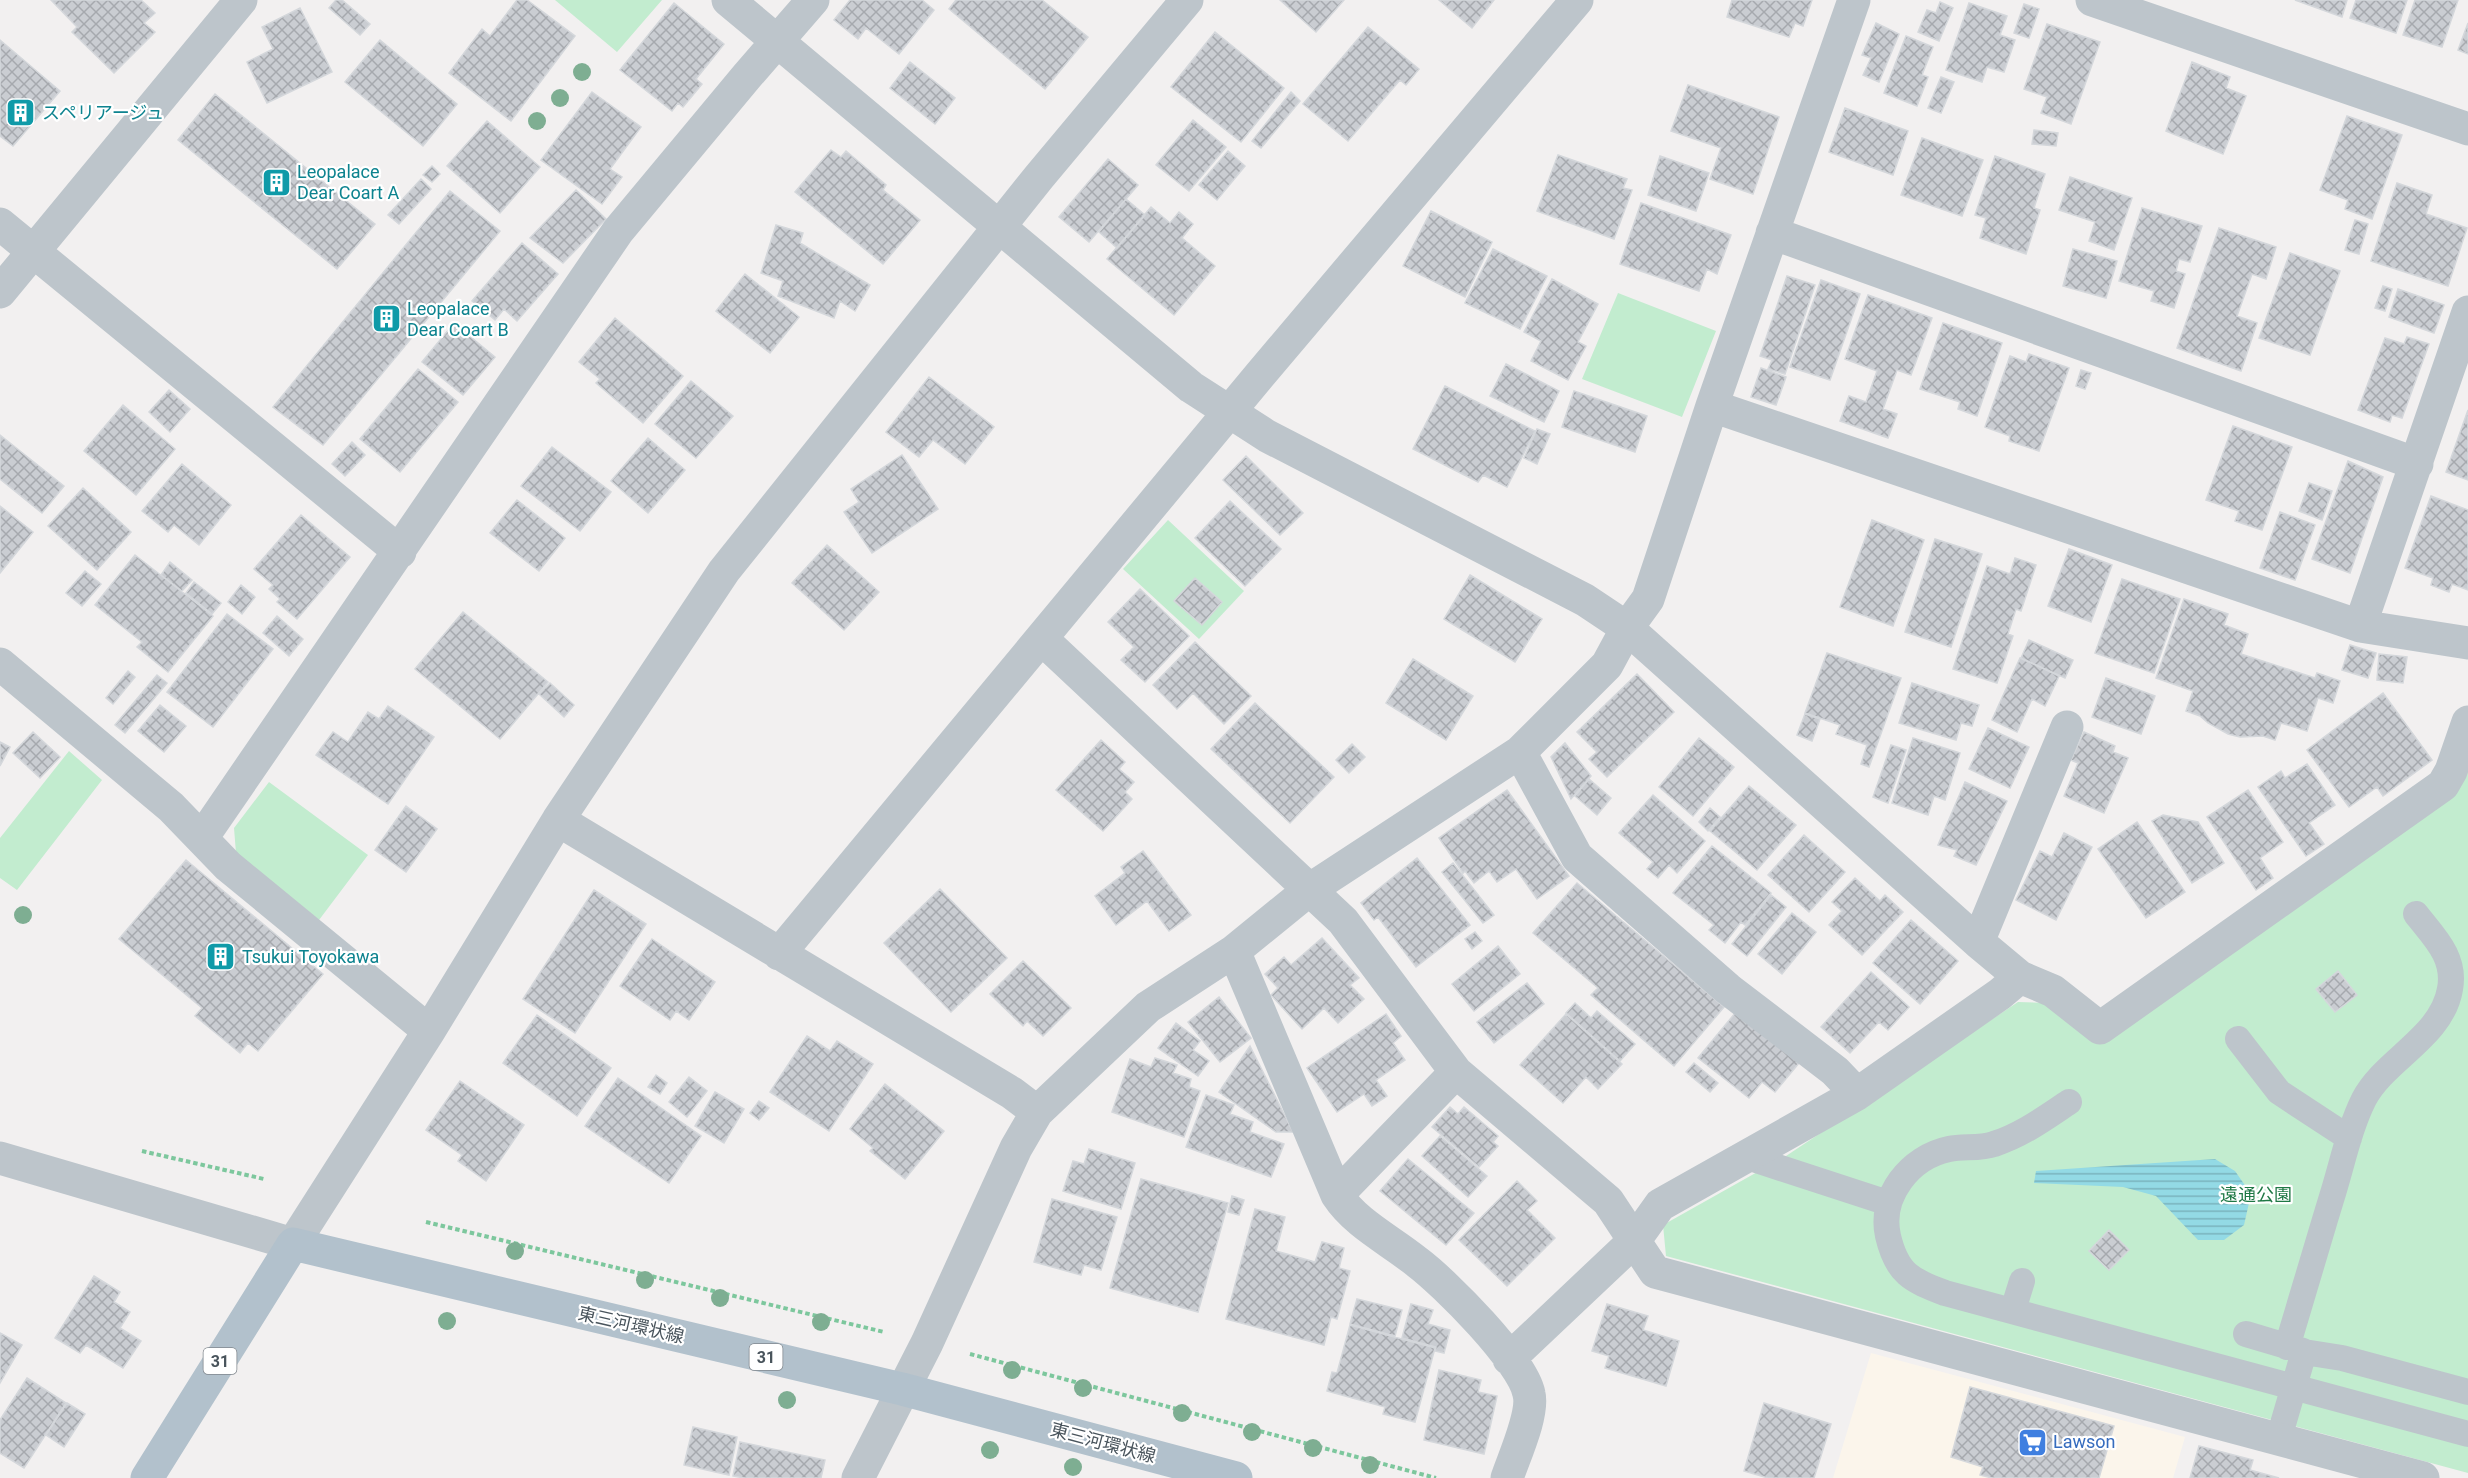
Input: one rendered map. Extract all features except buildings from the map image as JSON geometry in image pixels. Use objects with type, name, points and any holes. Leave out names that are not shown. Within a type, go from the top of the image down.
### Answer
[{"type":"main road","name":"東三河環状線","points":[[293,1244],[902,1389],[1236,1478]]},
{"type":"main road","name":"31","points":[[147,1478],[293,1244]]},
{"type":"street","points":[[0,292],[241,0]]},
{"type":"street","points":[[728,0],[1191,387],[1267,436],[1585,600],[1627,628],[1978,942],[2020,977],[2053,991],[2100,1028],[2443,785],[2451,771],[2468,722]]},
{"type":"street","points":[[202,838],[618,231],[813,0]]},
{"type":"street","points":[[0,1158],[293,1244],[429,1031],[558,820],[724,571],[1000,226],[1186,0]]},
{"type":"street","points":[[779,954],[1230,412],[1577,0]]},
{"type":"street","points":[[858,1478],[927,1343],[1016,1148],[1037,1112],[1148,1007],[1234,951],[1309,890],[1520,752],[1607,665],[1627,628],[1648,599],[1712,406],[1854,0]]},
{"type":"street","points":[[2092,0],[2468,129]]},
{"type":"street","points":[[0,224],[400,552]]},
{"type":"street","points":[[1772,233],[2417,464]]},
{"type":"street","points":[[2360,626],[2468,312]]},
{"type":"street","points":[[1712,406],[2360,626],[2468,643]]},
{"type":"street","points":[[1042,639],[1343,921],[1456,1072],[1608,1200],[1655,1272],[2278,1441],[2324,1466],[2422,1478]]},
{"type":"street","points":[[0,664],[171,807],[228,866],[429,1031]]},
{"type":"street","points":[[1978,942],[2067,728]]},
{"type":"street","points":[[1520,752],[1576,857],[1728,988],[1835,1071],[1857,1094]]},
{"type":"street","points":[[558,820],[1012,1093],[1037,1112]]},
{"type":"street","points":[[1234,951],[1337,1195],[1348,1211],[1419,1263],[1491,1334],[1522,1377],[1530,1395],[1528,1414],[1508,1478]]},
{"type":"street","points":[[1509,1359],[1635,1240],[1660,1205],[1857,1094],[2020,977]]},
{"type":"street","points":[[1337,1195],[1456,1072]]},
{"type":"lane","points":[[2278,1441],[2293,1388],[2296,1349],[2349,1138],[2365,1097],[2440,1016],[2450,990],[2449,961],[2444,950],[2416,914]]},
{"type":"lane","points":[[2238,1039],[2278,1092],[2349,1138]]},
{"type":"lane","points":[[2069,1102],[2034,1126],[2004,1141],[1990,1146],[1947,1149],[1928,1156],[1904,1176],[1888,1203],[1887,1232],[1897,1264],[1907,1275],[1921,1284],[1945,1293],[2293,1388],[2467,1431]]},
{"type":"lane","points":[[1747,1157],[1888,1203]]},
{"type":"lane","points":[[2013,1310],[2022,1281]]},
{"type":"lane","points":[[2246,1334],[2296,1349],[2342,1358],[2468,1392]]},
{"type":"shaded area","points":[[1871,1353],[2185,1437],[2173,1478],[1833,1478]]},
{"type":"green space","points":[[555,0],[662,0],[617,52]]},
{"type":"green space","points":[[1618,293],[1716,331],[1682,417],[1582,379]]},
{"type":"green space","points":[[1168,520],[1244,591],[1199,639],[1123,569]]},
{"type":"green space","points":[[69,751],[102,780],[17,890],[0,878],[0,838]]},
{"type":"green space","name":"遠通公園","points":[[2468,764],[2468,1473],[1666,1256],[1663,1225],[1786,1156],[2018,1002],[2047,1003],[2103,1044],[2454,793]]},
{"type":"green space","points":[[269,782],[368,855],[319,920],[236,853],[234,828]]},
{"type":"water","points":[[2215,1159],[2235,1171],[2251,1194],[2244,1225],[2224,1240],[2198,1240],[2156,1196],[2123,1187],[2034,1183],[2036,1171]]},
{"type":"place","name":"スペリアージュ","points":[[21,113]]},
{"type":"place","name":"Leopalace Dear Coart A","points":[[276,182]]},
{"type":"place","name":"Leopalace Dear Coart B","points":[[386,319]]},
{"type":"place","name":"Tsukui Toyokawa","points":[[221,957]]},
{"type":"place","name":"Lawson","points":[[2032,1442]]}]
